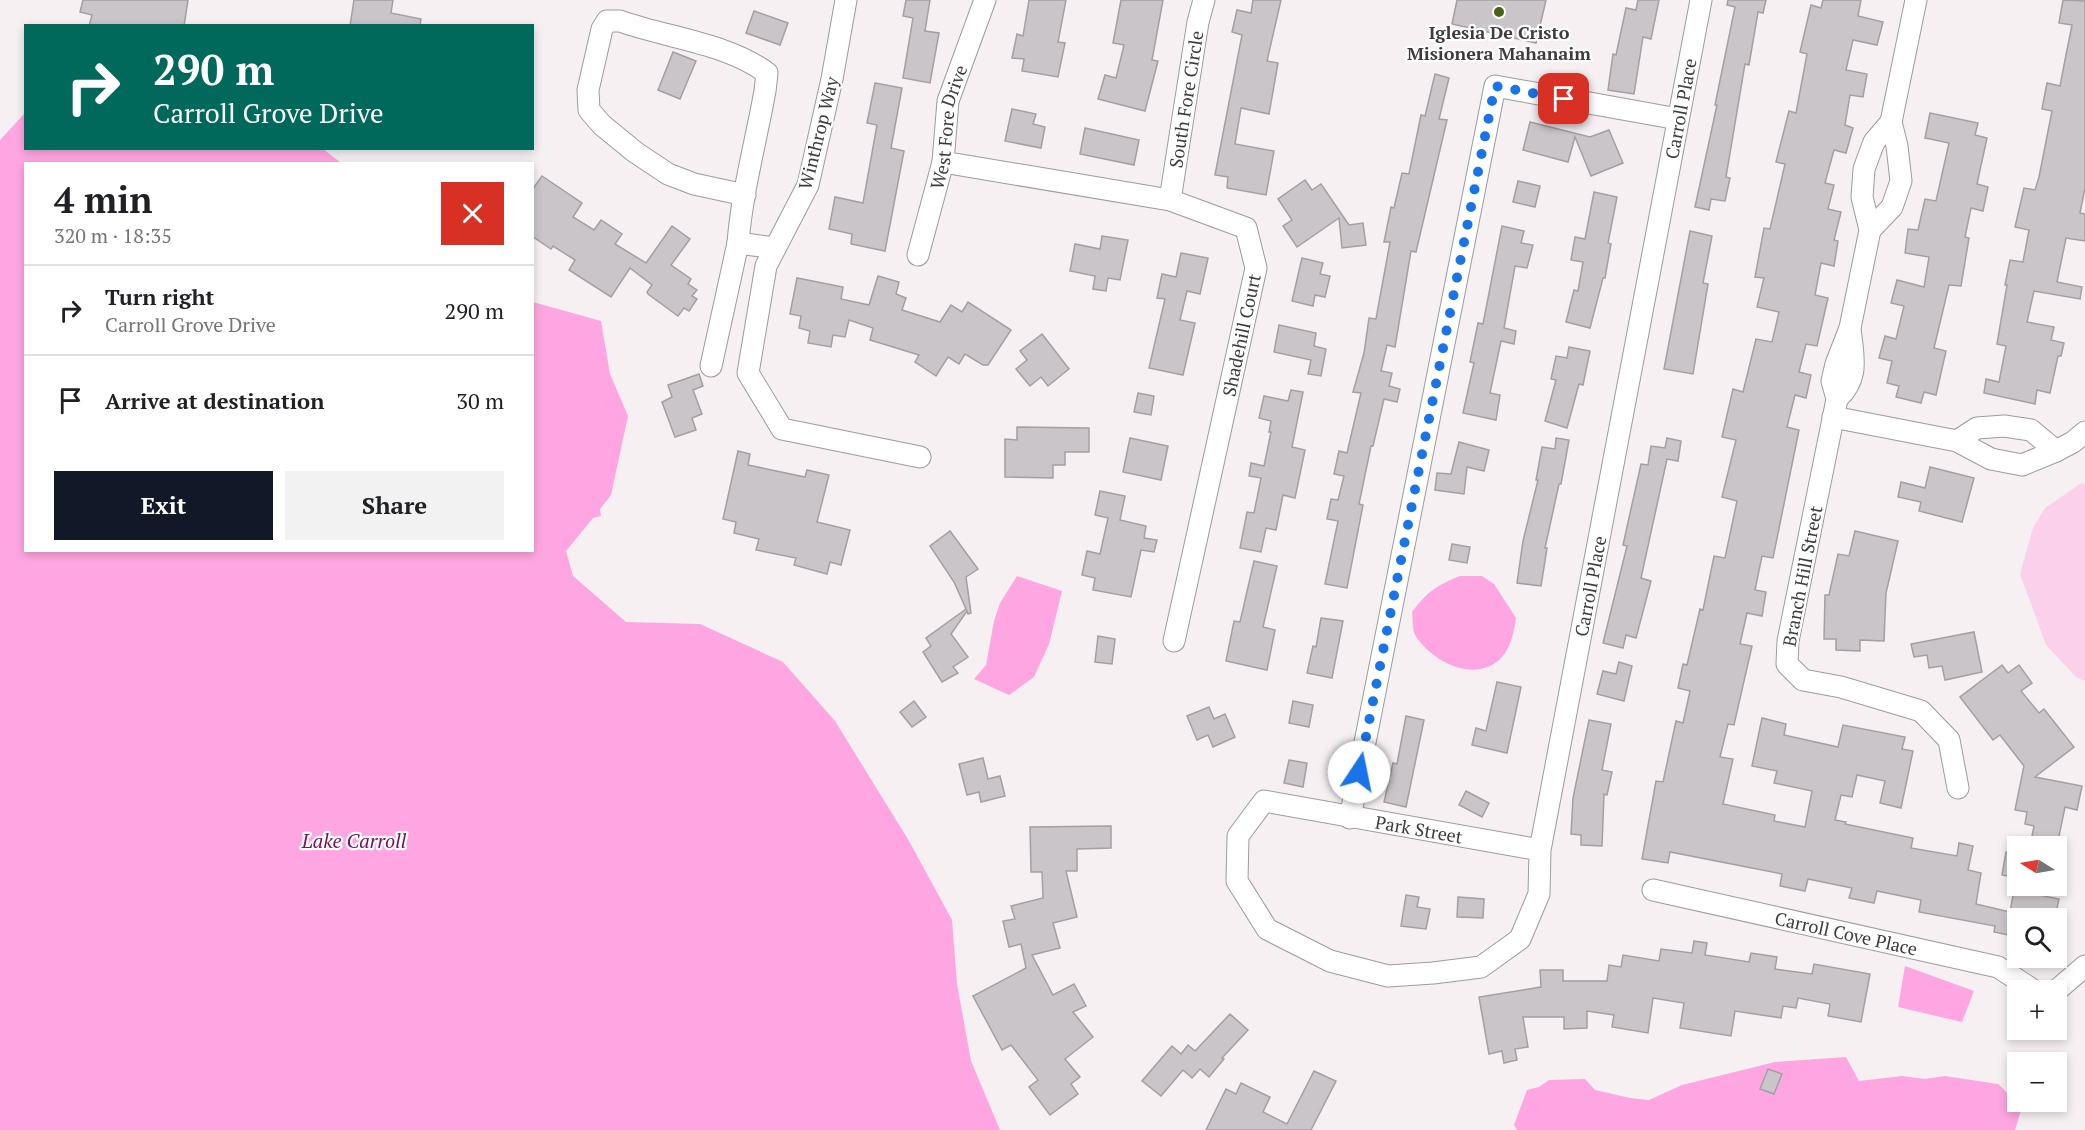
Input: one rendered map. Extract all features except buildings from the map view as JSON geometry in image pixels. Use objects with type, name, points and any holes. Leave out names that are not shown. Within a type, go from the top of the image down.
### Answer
[{"type":"street","name":"Winthrop Way","points":[[846,0],[832,79],[808,185],[765,266],[748,373],[782,429],[920,457]]},
{"type":"street","name":"West Fore Drive","points":[[918,255],[943,162],[948,101],[985,0]]},
{"type":"street","name":"South Fore Circle","points":[[1170,200],[1198,22],[1204,0]]},
{"type":"street","name":"Carroll Place","points":[[1300,946],[1330,961],[1388,976],[1481,967],[1520,939],[1539,894],[1540,850],[1701,0]]},
{"type":"street","name":"Branch Hill Street","points":[[1870,230],[1892,207],[1901,181],[1897,146],[1891,122],[1916,0]]},
{"type":"street","points":[[711,366],[738,243],[767,73],[758,66],[726,52],[620,21],[607,21],[602,29],[588,90],[589,110],[602,125],[635,152],[668,174],[694,184],[745,195]]},
{"type":"street","points":[[1350,818],[1495,86],[1678,119]]},
{"type":"street","name":"Branch Hill Street","points":[[1891,122],[1874,142],[1864,169],[1862,197],[1870,230],[1850,328],[1853,374],[1849,388],[1835,408],[1788,641],[1787,664],[1803,680],[1841,687],[1921,711],[1949,740],[1958,788]]},
{"type":"street","name":"Shadehill Court","points":[[943,162],[1170,200],[1246,228],[1256,268],[1174,641]]},
{"type":"street","points":[[738,243],[775,248]]},
{"type":"street","points":[[1835,408],[1957,441],[1991,459],[2022,465],[2056,451],[2085,432]]},
{"type":"street","points":[[1957,441],[1977,428],[2004,426],[2031,430],[2056,451]]},
{"type":"street","name":"Park Street","points":[[1300,946],[1268,929],[1237,881],[1238,836],[1264,801],[1540,850]]},
{"type":"street","name":"Carroll Cove Place","points":[[1653,890],[1998,967],[2018,980]]},
{"type":"street","points":[[2067,982],[2085,966]]},
{"type":"shaded area","points":[[2085,483],[2085,681],[2076,677],[2046,645],[2020,574],[2033,528],[2045,508],[2080,484]]},
{"type":"water","name":"Lake Carroll","points":[[24,114],[24,150],[325,150],[340,162],[24,162],[24,552],[534,552],[534,302],[601,321],[610,374],[628,416],[611,495],[600,509],[601,516],[593,518],[566,551],[573,576],[626,622],[700,624],[783,662],[835,721],[909,841],[952,920],[957,984],[971,1061],[1000,1130],[0,1130],[0,140]]},
{"type":"water","points":[[1017,576],[1062,591],[1049,644],[1034,677],[1009,695],[974,679],[986,665],[994,621],[1000,603]]},
{"type":"water","points":[[1460,576],[1482,576],[1494,584],[1516,618],[1508,649],[1491,665],[1480,669],[1455,667],[1443,661],[1423,645],[1413,630],[1412,612],[1418,605],[1433,590]]},
{"type":"water","points":[[1905,966],[1974,991],[1962,1022],[1898,1007]]},
{"type":"water","points":[[1846,1057],[1859,1081],[1902,1076],[1925,1079],[1945,1076],[1998,1084],[2007,1093],[2007,1112],[2020,1112],[2015,1130],[1517,1130],[1514,1125],[1527,1090],[1539,1087],[1549,1080],[1585,1079],[1595,1090],[1649,1100],[1682,1085],[1775,1062]]},
{"type":"place","name":"Iglesia De Cristo Misionera Mahanaim","points":[[1499,12]]},
{"type":"route","points":[[1359,772],[1495,86],[1564,99]]}]
